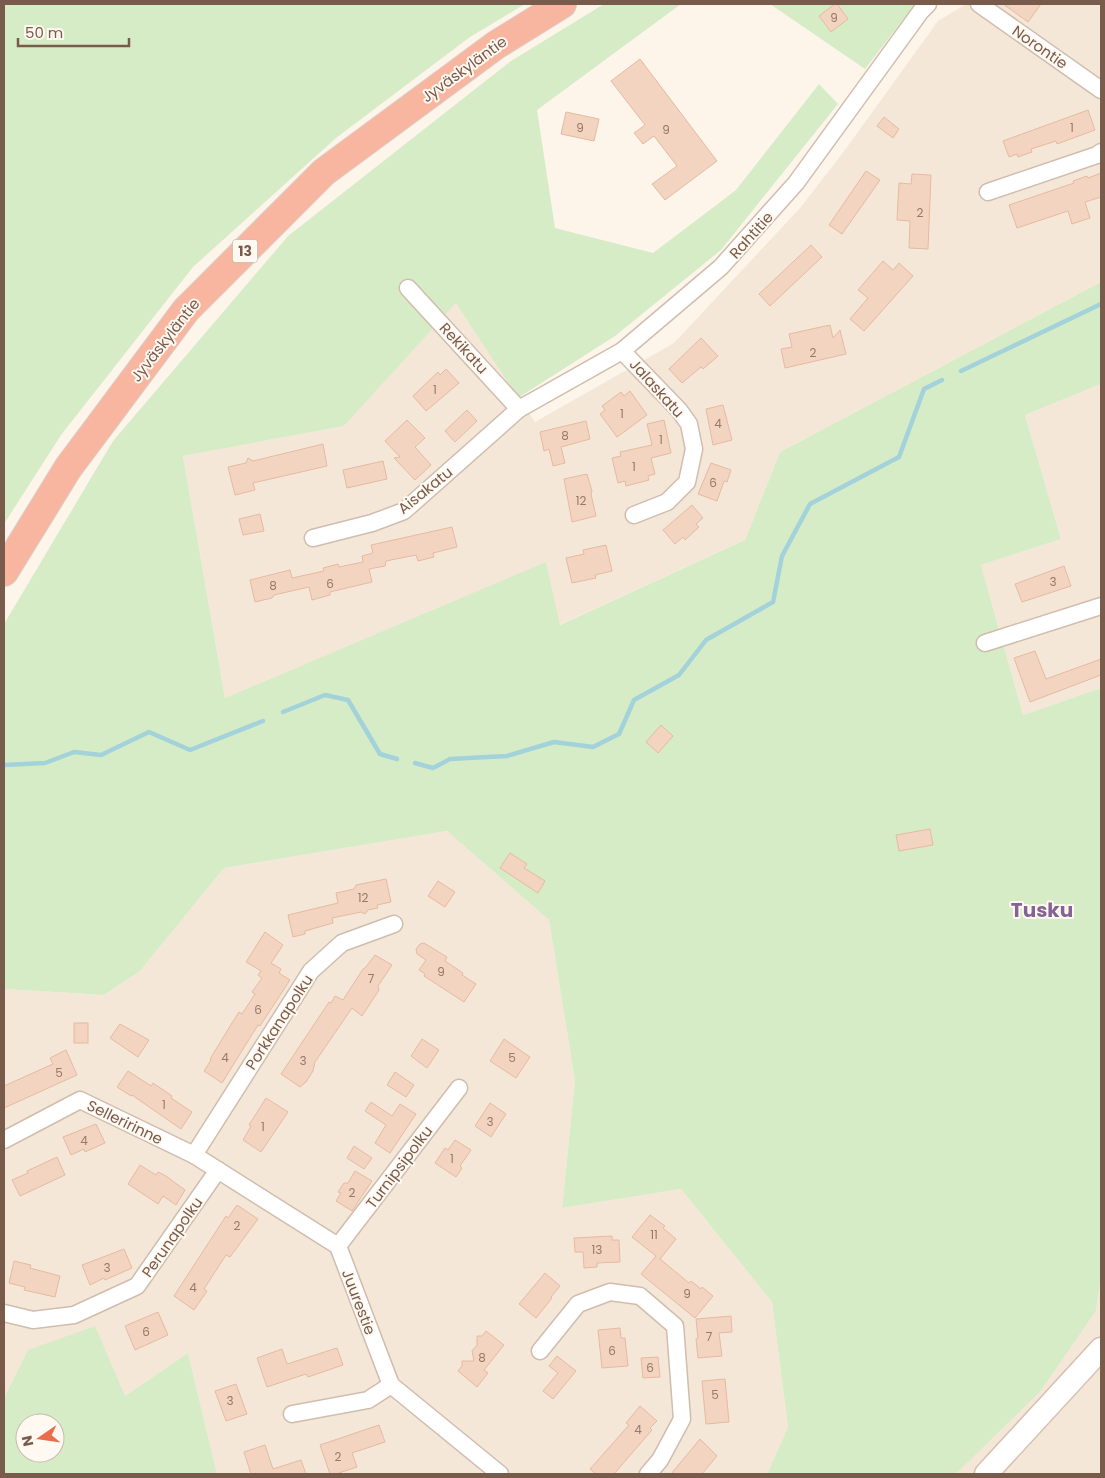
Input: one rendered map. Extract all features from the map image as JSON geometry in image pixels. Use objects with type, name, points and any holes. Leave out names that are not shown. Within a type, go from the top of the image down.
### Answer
[{"type":"highway","name":"Jyväskyläntie","points":[[4,572],[68,468],[186,310],[324,172],[496,45],[562,4]]},
{"type":"street","name":"Rahtitie","points":[[519,409],[622,351],[722,267],[796,183],[928,4]]},
{"type":"street","name":"Norontie","points":[[979,4],[1101,90]]},
{"type":"street","points":[[988,192],[1101,152]]},
{"type":"street","name":"Rekikatu","points":[[408,288],[519,409]]},
{"type":"street","name":"Jalaskatu","points":[[622,351],[679,410],[689,424],[694,449],[687,482],[667,502],[634,515]]},
{"type":"street","name":"Aisakatu","points":[[313,538],[372,523],[404,511],[519,409]]},
{"type":"street","points":[[985,643],[1101,606]]},
{"type":"street","name":"Porkkanapolku","points":[[194,1154],[312,971],[342,943],[394,924]]},
{"type":"street","name":"Turnipsipolku","points":[[338,1246],[460,1088]]},
{"type":"street","name":"Selleririnne","points":[[4,1140],[80,1100],[194,1154]]},
{"type":"street","points":[[194,1154],[338,1246]]},
{"type":"street","name":"Perunapolku","points":[[4,1313],[33,1320],[74,1315],[137,1286],[218,1170]]},
{"type":"street","name":"Juurestie","points":[[338,1246],[391,1386]]},
{"type":"street","points":[[540,1351],[578,1304],[610,1292],[640,1296],[675,1326],[682,1419],[660,1460],[648,1474]]},
{"type":"street","points":[[986,1474],[1101,1349]]},
{"type":"street","points":[[292,1414],[368,1400],[391,1386],[500,1474]]},
{"type":"shaded area","points":[[966,4],[1101,4],[1101,282],[780,452],[745,540],[559,625],[546,563],[225,698],[183,456],[344,426],[456,302],[535,422],[674,343],[800,208],[842,154],[938,21]]},
{"type":"shaded area","points":[[1101,384],[1101,688],[1023,715],[981,565],[1061,539],[1025,415]]},
{"type":"shaded area","points":[[447,831],[549,920],[575,1081],[562,1208],[681,1189],[772,1302],[788,1427],[767,1474],[217,1474],[188,1353],[125,1396],[28,1350],[4,1398],[4,989],[104,995],[140,971],[224,868]]},
{"type":"shaded area","points":[[1101,1278],[1101,1474],[956,1474],[1040,1392],[1096,1311]]},
{"type":"green space","points":[[4,4],[525,4],[470,37],[336,138],[193,267],[61,435],[4,524]]},
{"type":"green space","points":[[604,4],[681,4],[537,110],[555,228],[653,253],[736,190],[819,84],[838,104],[721,250],[615,336],[518,398],[456,303],[344,426],[183,456],[225,698],[546,562],[560,625],[745,540],[780,452],[1101,282],[1101,384],[1025,415],[1061,539],[981,565],[1023,715],[1101,688],[1101,1277],[1096,1311],[1040,1392],[956,1474],[767,1474],[788,1427],[772,1302],[681,1189],[562,1208],[575,1081],[549,920],[447,831],[224,868],[140,971],[104,995],[4,989],[4,624],[113,441],[288,236],[511,61]]},
{"type":"green space","points":[[770,4],[915,4],[865,69]]},
{"type":"green space","points":[[95,1326],[125,1396],[188,1353],[217,1474],[4,1474],[4,1398],[28,1350]]},
{"type":"building","points":[[837,4],[848,19],[831,32],[819,16]]},
{"type":"building","points":[[1003,4],[1041,4],[1028,22]]},
{"type":"building","points":[[640,59],[717,161],[665,200],[652,184],[677,166],[654,136],[643,144],[634,133],[645,125],[611,81]]},
{"type":"building","points":[[1088,110],[1095,130],[1057,144],[1056,141],[1031,149],[1032,152],[1018,157],[1017,154],[1009,157],[1003,141]]},
{"type":"building","points":[[566,112],[599,119],[594,141],[561,134]]},
{"type":"building","points":[[884,117],[899,129],[893,138],[877,126]]},
{"type":"building","points":[[866,171],[880,180],[842,234],[829,225]]},
{"type":"building","points":[[1101,173],[1101,197],[1085,202],[1090,218],[1072,224],[1068,211],[1017,228],[1009,205],[1074,183],[1073,181],[1087,176],[1088,178]]},
{"type":"building","points":[[912,174],[931,175],[928,249],[909,248],[910,221],[897,220],[899,183],[911,184]]},
{"type":"building","points":[[811,245],[822,257],[770,306],[759,294]]},
{"type":"building","points":[[883,261],[893,270],[899,263],[913,276],[864,331],[850,319],[868,298],[858,290]]},
{"type":"building","points":[[830,325],[833,338],[840,330],[846,354],[785,368],[781,349],[792,347],[789,334]]},
{"type":"building","points":[[701,338],[718,356],[682,383],[669,369]]},
{"type":"building","points":[[446,369],[459,383],[426,411],[413,396],[438,372],[440,375]]},
{"type":"building","points":[[630,391],[647,415],[617,437],[600,414],[605,410],[602,406],[621,392],[624,396]]},
{"type":"building","points":[[723,405],[732,440],[713,445],[706,409]]},
{"type":"building","points":[[467,410],[477,421],[455,442],[445,431]]},
{"type":"building","points":[[407,420],[425,438],[415,447],[431,465],[415,480],[394,458],[400,457],[385,441]]},
{"type":"building","points":[[664,420],[671,453],[651,458],[655,474],[648,476],[649,480],[626,486],[625,481],[618,483],[612,458],[621,456],[620,452],[652,445],[647,424]]},
{"type":"building","points":[[586,421],[590,439],[561,447],[565,463],[553,466],[549,449],[544,451],[540,432]]},
{"type":"building","points":[[323,444],[327,466],[253,483],[255,490],[235,495],[228,467],[246,463],[248,458],[253,461]]},
{"type":"building","points":[[383,461],[387,479],[347,488],[343,470]]},
{"type":"building","points":[[711,463],[731,470],[727,482],[724,481],[717,501],[698,494]]},
{"type":"building","points":[[587,474],[596,516],[572,522],[564,479]]},
{"type":"building","points":[[692,505],[703,518],[696,524],[699,527],[685,540],[683,537],[675,544],[663,530]]},
{"type":"building","points":[[260,514],[264,531],[243,535],[239,519]]},
{"type":"building","points":[[452,527],[457,547],[433,553],[434,557],[418,561],[416,555],[386,561],[385,566],[369,569],[372,582],[330,592],[330,595],[312,600],[309,587],[274,595],[272,598],[255,602],[250,580],[290,570],[292,578],[324,571],[323,568],[338,564],[339,567],[363,562],[362,556],[373,553],[371,545]]},
{"type":"building","points":[[606,545],[612,571],[595,575],[596,578],[572,583],[566,558],[584,554],[583,550]]},
{"type":"building","points":[[1064,566],[1071,586],[1022,602],[1015,584]]},
{"type":"building","points":[[1035,651],[1046,679],[1101,659],[1101,675],[1030,702],[1014,658]]},
{"type":"building","points":[[661,725],[673,736],[658,753],[646,742]]},
{"type":"building","points":[[930,829],[933,845],[899,851],[896,835]]},
{"type":"building","points":[[510,853],[527,864],[524,868],[545,881],[538,893],[500,868]]},
{"type":"building","points":[[386,879],[391,902],[377,905],[378,908],[368,910],[365,914],[361,912],[332,918],[333,923],[305,931],[305,934],[293,937],[288,915],[338,903],[336,893],[354,889],[356,885]]},
{"type":"building","points":[[438,881],[455,892],[445,907],[428,896]]},
{"type":"building","points":[[265,932],[283,945],[271,963],[281,969],[279,973],[290,980],[260,1026],[258,1025],[222,1083],[204,1071],[239,1012],[242,1014],[255,994],[252,992],[262,978],[258,975],[261,971],[246,962]]},
{"type":"building","points":[[424,943],[447,957],[445,961],[476,984],[464,1002],[424,976],[425,974],[419,970],[426,960],[417,954],[416,949],[420,944]]},
{"type":"building","points":[[375,955],[392,965],[378,986],[379,990],[362,1016],[352,1008],[315,1062],[313,1071],[306,1082],[300,1087],[281,1074],[329,1002],[331,1003],[335,996],[343,1000],[363,969]]},
{"type":"building","points":[[74,1023],[88,1023],[88,1043],[74,1043]]},
{"type":"building","points":[[120,1024],[149,1040],[138,1057],[110,1038]]},
{"type":"building","points":[[422,1039],[439,1050],[427,1068],[411,1056]]},
{"type":"building","points":[[504,1039],[530,1057],[516,1078],[490,1061]]},
{"type":"building","points":[[66,1050],[77,1075],[4,1108],[4,1086],[53,1064],[50,1058]]},
{"type":"building","points":[[128,1071],[151,1086],[153,1083],[192,1112],[181,1129],[132,1095],[117,1087]]},
{"type":"building","points":[[395,1072],[414,1085],[406,1097],[387,1085]]},
{"type":"building","points":[[266,1098],[288,1112],[261,1152],[243,1140],[251,1126],[249,1125]]},
{"type":"building","points":[[371,1102],[392,1116],[400,1104],[416,1114],[390,1153],[375,1143],[386,1125],[365,1111]]},
{"type":"building","points":[[490,1103],[506,1114],[491,1137],[475,1126]]},
{"type":"building","points":[[96,1124],[105,1143],[85,1152],[84,1149],[71,1155],[63,1137]]},
{"type":"building","points":[[455,1140],[471,1150],[460,1166],[462,1168],[456,1177],[435,1163],[445,1148],[448,1150]]},
{"type":"building","points":[[354,1146],[372,1158],[364,1169],[347,1158]]},
{"type":"building","points":[[57,1157],[65,1175],[20,1196],[12,1180]]},
{"type":"building","points":[[140,1165],[156,1175],[158,1172],[166,1176],[185,1190],[176,1205],[163,1196],[158,1204],[128,1184]]},
{"type":"building","points":[[355,1171],[372,1181],[352,1211],[336,1201],[341,1193],[338,1192],[344,1183],[348,1183]]},
{"type":"building","points":[[237,1205],[258,1219],[230,1257],[226,1255],[204,1289],[207,1291],[194,1310],[174,1296],[226,1216],[228,1218]]},
{"type":"building","points":[[650,1215],[665,1226],[663,1228],[676,1239],[660,1259],[689,1283],[691,1281],[713,1296],[695,1318],[641,1274],[656,1256],[632,1237]]},
{"type":"building","points":[[612,1236],[612,1240],[619,1240],[620,1262],[597,1263],[597,1267],[584,1268],[583,1252],[575,1252],[574,1238]]},
{"type":"building","points":[[124,1249],[132,1268],[90,1285],[82,1265]]},
{"type":"building","points":[[14,1261],[31,1265],[30,1268],[60,1276],[55,1297],[24,1290],[25,1287],[9,1283]]},
{"type":"building","points":[[545,1273],[560,1286],[536,1318],[519,1304]]},
{"type":"building","points":[[158,1312],[168,1335],[135,1350],[125,1326]]},
{"type":"building","points":[[731,1316],[732,1332],[719,1333],[722,1356],[698,1358],[696,1319]]},
{"type":"building","points":[[620,1328],[621,1338],[625,1338],[628,1366],[602,1368],[598,1330]]},
{"type":"building","points":[[486,1331],[504,1345],[484,1370],[488,1373],[477,1387],[458,1371],[462,1366],[462,1361],[474,1361],[472,1351],[477,1345],[477,1336],[482,1336]]},
{"type":"building","points":[[337,1348],[343,1365],[308,1377],[306,1374],[267,1387],[257,1358],[282,1349],[287,1364]]},
{"type":"building","points":[[557,1356],[576,1371],[553,1399],[543,1391],[558,1373],[549,1366]]},
{"type":"building","points":[[658,1357],[660,1377],[643,1378],[641,1358]]},
{"type":"building","points":[[725,1379],[729,1422],[706,1424],[702,1381]]},
{"type":"building","points":[[236,1384],[247,1414],[226,1421],[215,1391]]},
{"type":"building","points":[[640,1406],[657,1421],[650,1428],[652,1430],[614,1474],[596,1474],[590,1469],[629,1425],[626,1423]]},
{"type":"building","points":[[379,1425],[385,1442],[352,1453],[357,1467],[336,1474],[330,1474],[320,1445]]},
{"type":"building","points":[[700,1439],[717,1456],[702,1474],[671,1474]]},
{"type":"building","points":[[265,1445],[273,1469],[301,1460],[306,1474],[251,1474],[244,1452]]},
{"type":"waterway","points":[[961,371],[1101,304]]},
{"type":"waterway","points":[[415,763],[433,768],[450,759],[507,756],[554,742],[593,747],[619,734],[634,700],[679,675],[706,640],[773,602],[782,556],[810,504],[899,457],[924,389],[942,380]]},
{"type":"waterway","points":[[283,712],[325,695],[348,700],[380,754],[397,759]]},
{"type":"waterway","points":[[4,765],[45,763],[74,752],[101,755],[149,732],[190,750],[263,721]]},
{"type":"district","name":"Tusku","points":[[1042,910]]}]
